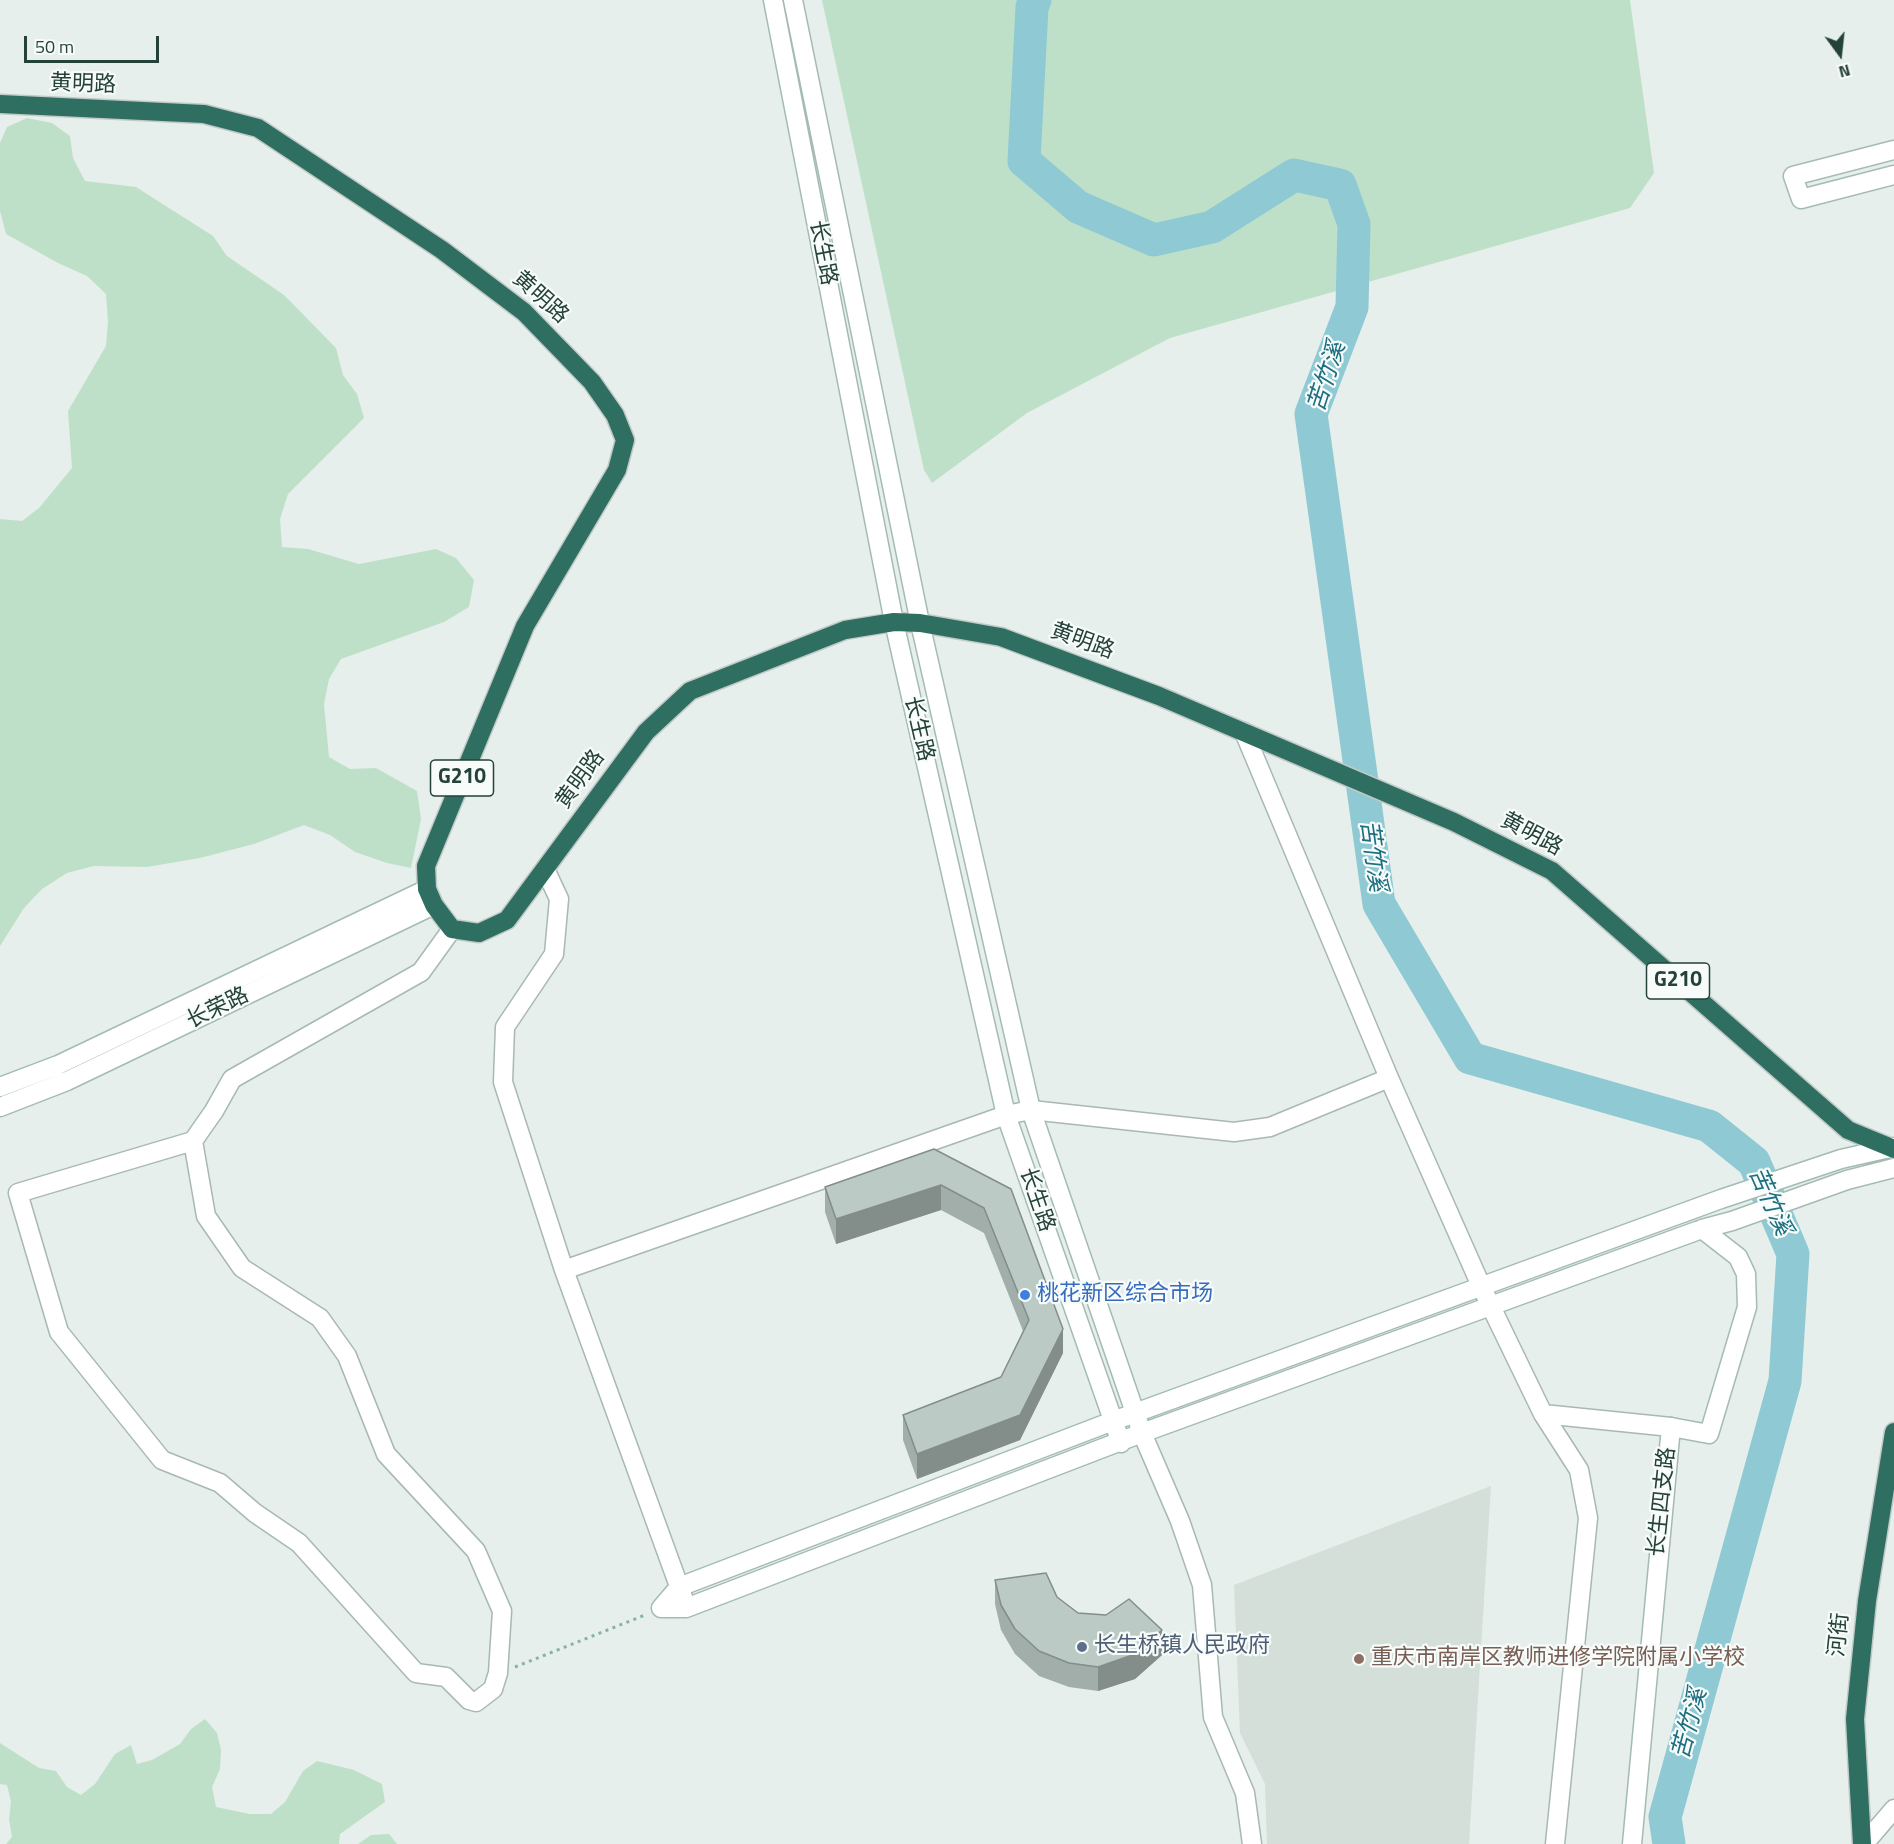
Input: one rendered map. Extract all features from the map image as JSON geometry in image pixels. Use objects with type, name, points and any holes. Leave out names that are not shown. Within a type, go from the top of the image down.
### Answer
[{"type":"highway","name":"黄明路","points":[[0,104],[204,114],[258,128],[442,250],[524,312],[592,382],[615,415],[625,440],[617,470],[525,626],[426,866],[431,897]]},
{"type":"highway","name":"黄明路","points":[[452,929],[479,933],[507,920],[646,732],[690,691],[845,630],[894,622],[920,623],[1001,637],[1159,696],[1454,822],[1552,871],[1848,1130],[1893,1148]]},
{"type":"highway","points":[[431,897],[452,929]]},
{"type":"highway","name":"河街","points":[[1863,1844],[1855,1719],[1867,1601],[1894,1432]]},
{"type":"street","name":"长生路","points":[[773,0],[894,622],[1006,1115],[1121,1443]]},
{"type":"street","name":"长生路","points":[[793,0],[920,623],[1031,1110],[1142,1433],[1180,1521],[1202,1585],[1213,1718],[1245,1794],[1252,1844]]},
{"type":"street","points":[[1894,150],[1793,176],[1801,199],[1894,175]]},
{"type":"street","points":[[1244,732],[1389,1078],[1490,1306],[1543,1414],[1579,1470],[1588,1518],[1555,1844]]},
{"type":"street","points":[[545,868],[559,899],[554,954],[505,1027],[503,1082],[564,1270],[686,1608]]},
{"type":"street","name":"长荣路","points":[[0,1087],[58,1065],[431,897]]},
{"type":"street","name":"长荣路","points":[[0,1107],[67,1081],[431,897]]},
{"type":"street","points":[[193,1141],[206,1216],[242,1268],[320,1318],[347,1356],[386,1454],[476,1551],[502,1611],[498,1673],[493,1689],[476,1702],[469,1700],[446,1677],[416,1673],[299,1543],[255,1513],[220,1483],[162,1460],[59,1332],[18,1192],[193,1141],[214,1111],[232,1079],[421,972],[452,929]]},
{"type":"street","points":[[564,1270],[1006,1115],[1031,1110],[1234,1132],[1270,1126],[1389,1078]]},
{"type":"street","points":[[661,1608],[679,1587],[1113,1421],[1721,1199],[1841,1159],[1893,1148]]},
{"type":"street","points":[[661,1608],[686,1608],[1121,1443],[1142,1433],[1490,1306],[1702,1229],[1732,1221],[1847,1180],[1894,1168]]},
{"type":"street","name":"长生四支路","points":[[1632,1844],[1671,1428],[1709,1434],[1747,1307],[1746,1275],[1738,1257],[1702,1229]]},
{"type":"street","points":[[1543,1414],[1671,1428]]},
{"type":"street","points":[[1863,1844],[1894,1809]]},
{"type":"path","points":[[498,1673],[661,1608]]},
{"type":"shaded area","name":"重庆市南岸区教师进修学院附属小学校","points":[[1491,1486],[1469,1844],[1267,1844],[1265,1784],[1240,1733],[1234,1585]]},
{"type":"green space","points":[[822,0],[1630,0],[1654,173],[1630,208],[1170,338],[1027,413],[932,483],[924,470]]},
{"type":"green space","points":[[27,118],[52,123],[70,136],[73,158],[85,181],[136,187],[213,236],[227,256],[284,295],[336,348],[343,375],[357,394],[364,418],[288,494],[280,519],[282,547],[308,549],[359,564],[436,549],[456,558],[474,580],[469,607],[444,622],[341,659],[329,679],[324,704],[329,757],[350,769],[376,768],[417,791],[421,819],[411,868],[355,852],[330,835],[304,825],[254,844],[200,858],[147,867],[94,866],[67,873],[42,889],[24,908],[0,946],[0,519],[22,521],[39,508],[72,468],[68,411],[106,346],[108,322],[106,294],[87,276],[58,263],[6,234],[0,211],[0,143],[7,127]]},
{"type":"green space","points":[[205,1719],[217,1733],[221,1750],[220,1769],[212,1787],[216,1807],[250,1814],[271,1814],[285,1802],[303,1771],[317,1761],[354,1770],[382,1784],[385,1802],[340,1834],[339,1844],[6,1844],[12,1837],[9,1819],[11,1802],[7,1785],[0,1784],[0,1743],[39,1768],[56,1771],[67,1787],[81,1795],[95,1784],[115,1754],[131,1745],[137,1764],[152,1760],[180,1744],[191,1729]]},
{"type":"green space","points":[[389,1834],[397,1844],[358,1844],[371,1835]]},
{"type":"building","points":[[934,1149],[1011,1189],[1063,1329],[1020,1415],[917,1454],[903,1415],[1001,1377],[1029,1320],[984,1208],[941,1185],[836,1219],[825,1187]]},
{"type":"building","points":[[1046,1573],[1057,1597],[1078,1613],[1106,1615],[1129,1599],[1162,1630],[1135,1654],[1098,1667],[1069,1663],[1039,1651],[1015,1629],[1001,1605],[995,1580]]},
{"type":"waterway","name":"苦竹溪","points":[[1035,0],[1032,7],[1024,161],[1078,207],[1154,240],[1212,227],[1294,175],[1340,185],[1354,224],[1352,307],[1311,414],[1379,904],[1470,1058],[1709,1126],[1754,1162],[1793,1254],[1785,1381],[1665,1817],[1669,1844]]},
{"type":"place","name":"桃花新区综合市场","points":[[1025,1295]]},
{"type":"place","name":"长生桥镇人民政府","points":[[1082,1647]]},
{"type":"place","name":"重庆市南岸区教师进修学院附属小学校","points":[[1359,1659]]}]
